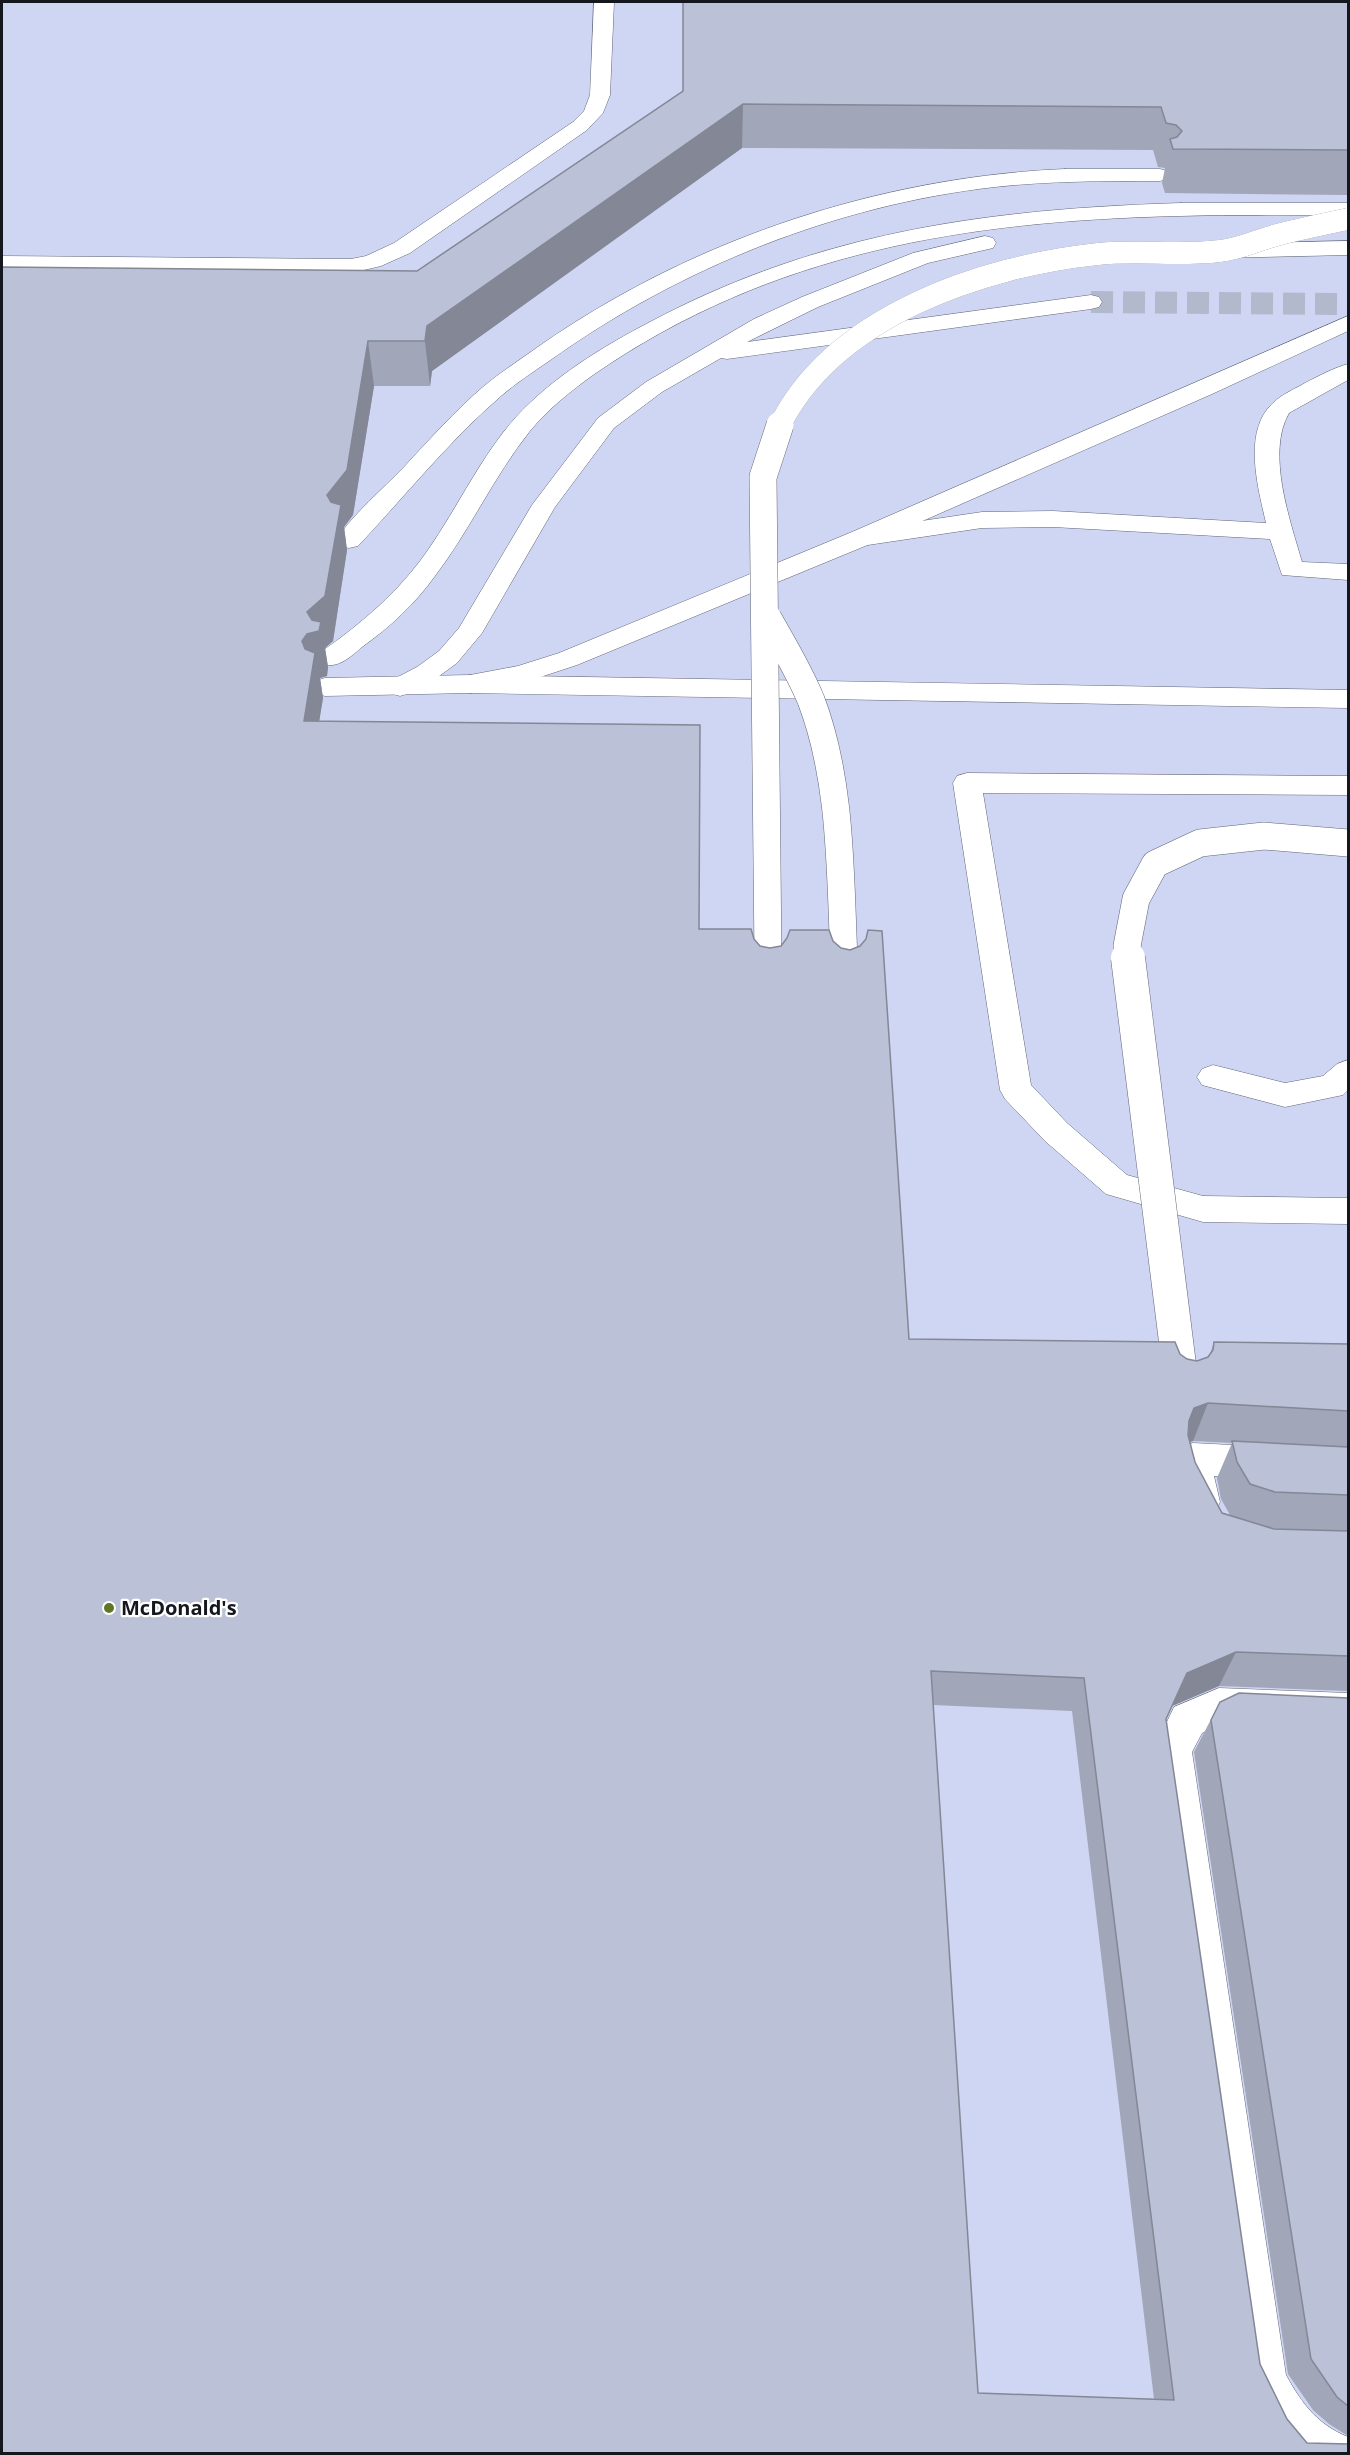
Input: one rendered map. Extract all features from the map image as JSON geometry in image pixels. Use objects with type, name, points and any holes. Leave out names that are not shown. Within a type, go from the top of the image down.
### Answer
[{"type":"main road","points":[[2,263],[351,266],[373,261],[402,249],[580,126],[593,114],[600,95],[604,2]]},
{"type":"main road","points":[[349,540],[488,395],[549,348],[604,311],[656,283],[746,245],[865,206],[970,184],[1051,175],[1160,175]]},
{"type":"main road","points":[[330,658],[377,625],[415,586],[524,423],[561,388],[619,348],[674,317],[736,289],[828,256],[903,236],[1046,216],[1183,208],[1348,209]]},
{"type":"main road","points":[[1222,251],[1348,219]]},
{"type":"main road","points":[[400,687],[426,673],[448,657],[469,633],[544,505],[606,423],[654,387],[762,324],[871,276],[921,258],[986,243],[1107,226],[1348,226]]},
{"type":"main road","points":[[768,973],[763,477],[771,443],[806,384],[832,359],[863,335],[916,304],[957,286],[1002,271],[1058,258],[1098,254],[1348,248]]},
{"type":"main road","points":[[711,354],[1090,302]]},
{"type":"main road","points":[[470,684],[522,674],[568,659],[861,538],[1204,389],[1348,323]]},
{"type":"main road","points":[[1348,371],[1280,410],[1268,434],[1267,466],[1291,569],[1348,572]]},
{"type":"main road","points":[[861,538],[981,520],[1053,519],[1281,532]]},
{"type":"main road","points":[[765,611],[814,709],[827,756],[836,823],[845,974]]},
{"type":"main road","points":[[325,687],[470,684],[1348,699]]},
{"type":"main road","points":[[1348,785],[967,783],[1016,1090],[1056,1132],[1117,1185],[1203,1209],[1348,1211]]},
{"type":"main road","points":[[1180,1381],[1127,946],[1136,899],[1155,864],[1200,843],[1263,836],[1348,843]]},
{"type":"main road","points":[[1213,1077],[1285,1095],[1332,1086],[1348,1072]]},
{"type":"main road","points":[[1220,1535],[1202,1504],[1193,1459],[1348,1467]]},
{"type":"main road","points":[[1334,2454],[1318,2448],[1287,2424],[1264,2379],[1172,1751],[1188,1720],[1219,1706],[1348,1711]]},
{"type":"shaded area","points":[[2,2],[1348,2],[1348,2453],[2,2453]]},
{"type":"building","points":[[683,2],[1348,2],[1348,150],[1173,149],[1170,139],[1177,137],[1182,131],[1176,125],[1166,123],[1161,107],[743,104],[427,326],[425,341],[368,341],[347,470],[327,495],[331,502],[341,505],[325,596],[307,612],[312,620],[321,622],[319,631],[307,634],[302,641],[305,649],[315,653],[304,721],[700,725],[699,929],[751,929],[754,939],[760,946],[770,948],[781,946],[790,930],[829,930],[833,941],[841,948],[850,950],[860,946],[866,939],[868,930],[882,931],[909,1339],[1175,1342],[1180,1354],[1187,1359],[1197,1361],[1208,1357],[1213,1350],[1214,1342],[1348,1344],[1348,1411],[1208,1403],[1194,1408],[1189,1421],[1188,1435],[1195,1462],[1222,1513],[1274,1529],[1348,1531],[1348,1656],[1236,1652],[1187,1673],[1166,1719],[1260,2364],[1287,2419],[1307,2443],[1348,2444],[1348,2454],[2,2454],[2,267],[417,271],[683,91]],"holes":[[[931,1671],[1084,1678],[1174,2400],[978,2393]]]},
{"type":"building","points":[[1232,1441],[1348,1447],[1348,1495],[1275,1492],[1250,1484],[1237,1462]]},
{"type":"building","points":[[1239,1693],[1348,1698],[1348,2406],[1337,2397],[1311,2359],[1211,1720],[1220,1702]]},
{"type":"tunnel","points":[[1091,302],[1348,304]]},
{"type":"place","name":"McDonald's","points":[[109,1608]]}]
